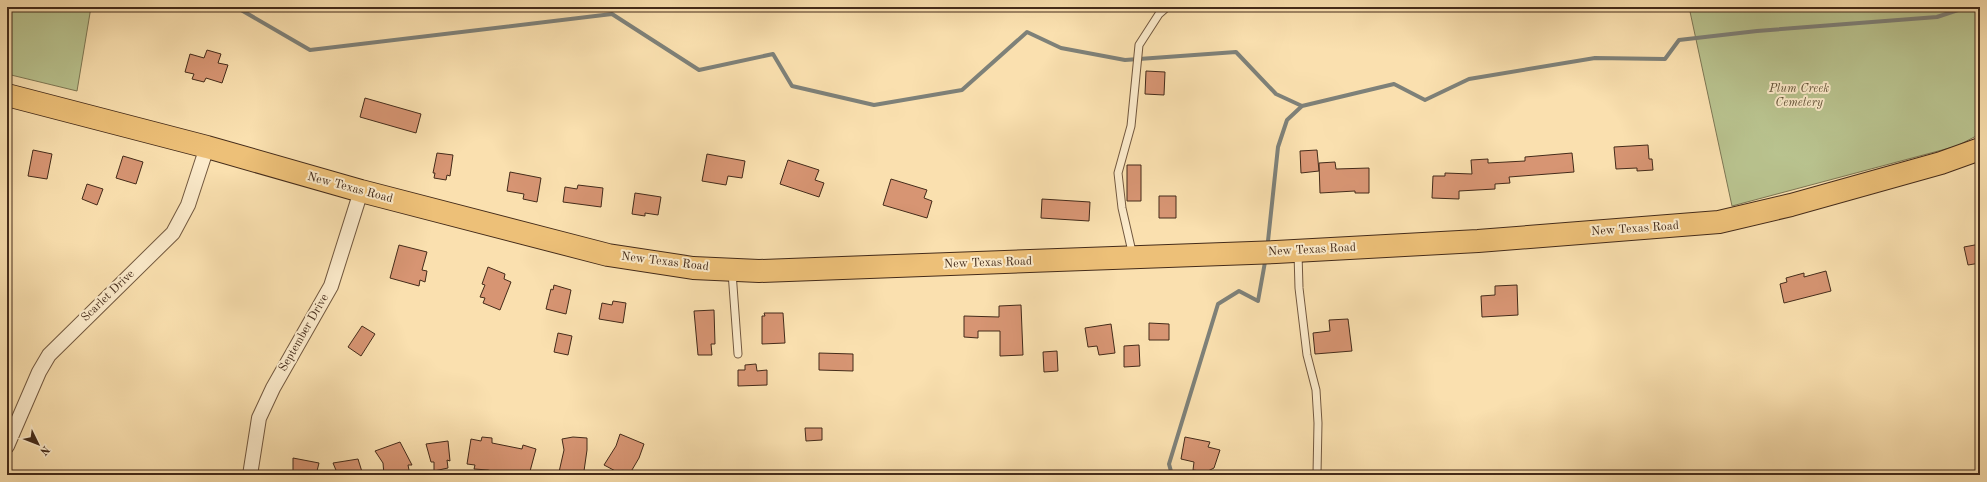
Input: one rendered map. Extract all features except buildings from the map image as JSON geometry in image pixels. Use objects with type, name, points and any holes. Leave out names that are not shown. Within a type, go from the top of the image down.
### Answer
[{"type":"main road","name":"New Texas Road","points":[[7,94],[207,147],[361,191],[608,255],[693,268],[759,271],[1134,258],[1478,241],[1719,222],[1791,205],[1918,170],[1980,149]]},
{"type":"street","name":"Scarlet Drive","points":[[7,446],[39,372],[49,355],[156,250],[179,225],[188,205],[207,147]]},
{"type":"street","name":"September Drive","points":[[250,475],[259,418],[273,388],[331,286],[361,191]]},
{"type":"lane","points":[[1134,258],[1122,208],[1118,173],[1131,126],[1139,45],[1160,14],[1167,7]]},
{"type":"lane","points":[[1298,250],[1299,288],[1307,355],[1316,390],[1318,423],[1317,474]]},
{"type":"lane","points":[[732,270],[738,354]]},
{"type":"green space","points":[[7,7],[91,7],[77,91],[7,74]]},
{"type":"green space","name":"Plum Creek Cemetery","points":[[1689,7],[1980,7],[1980,134],[1957,146],[1732,206]]},
{"type":"waterway","points":[[236,7],[310,50],[612,14],[699,70],[773,54],[792,86],[874,105],[962,90],[1027,32],[1061,48],[1125,60],[1236,52],[1276,94],[1302,106]]},
{"type":"waterway","points":[[1268,241],[1278,147],[1287,120],[1302,106],[1394,84],[1425,100],[1469,79],[1595,58],[1665,59],[1679,40],[1757,31],[1937,17],[1967,7]]},
{"type":"waterway","points":[[1172,475],[1169,464],[1218,304],[1239,291],[1258,301],[1265,262]]}]
